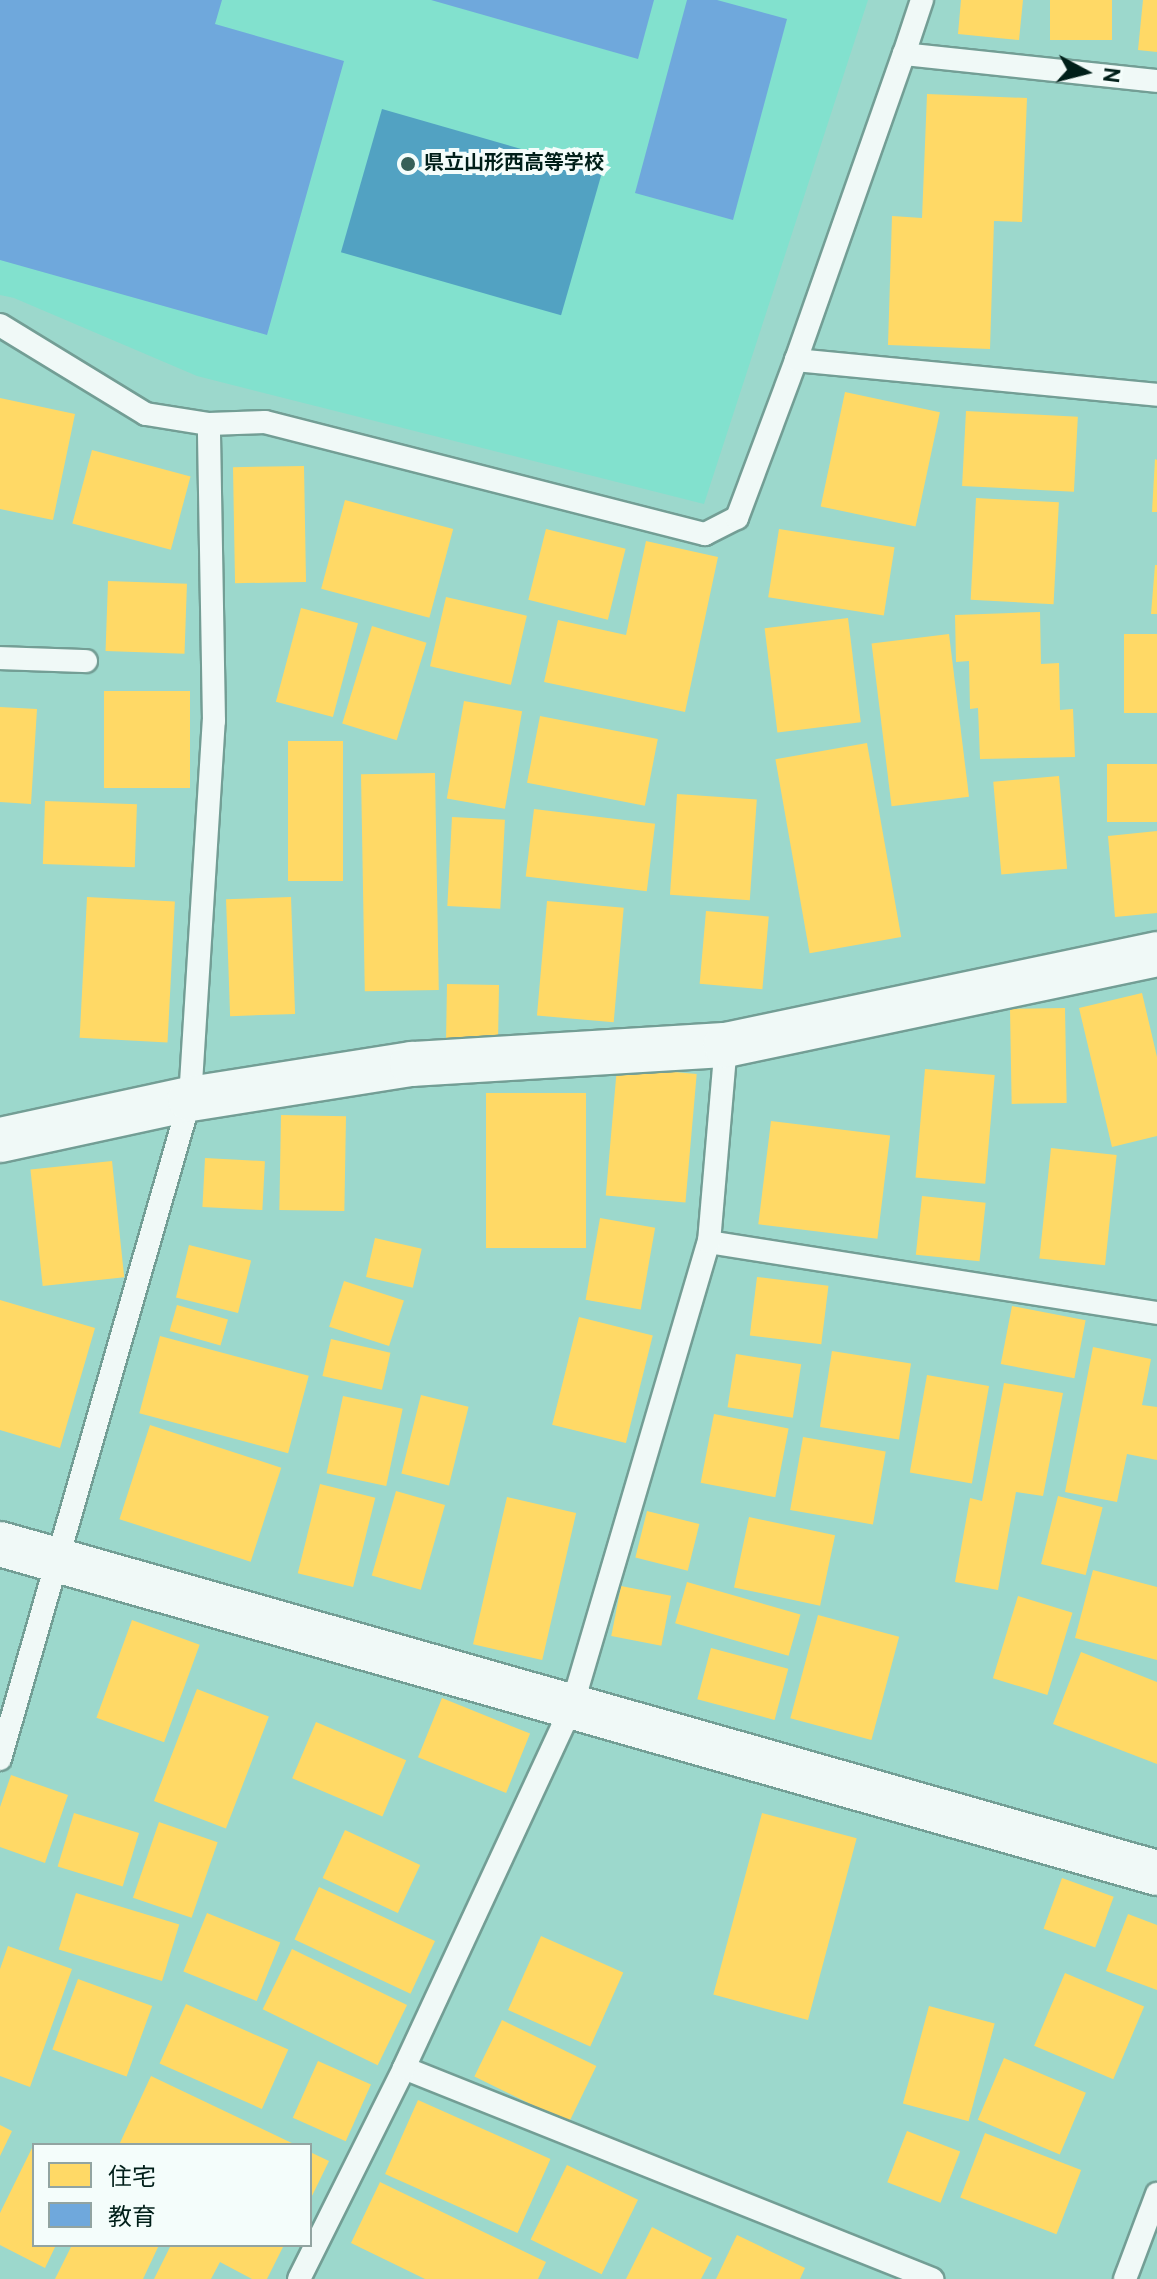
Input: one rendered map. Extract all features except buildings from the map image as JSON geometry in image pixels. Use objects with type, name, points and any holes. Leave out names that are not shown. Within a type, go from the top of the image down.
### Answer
[{"type":"street","points":[[0,1140],[190,1099],[412,1064],[726,1045],[1157,954]]},
{"type":"street","points":[[0,1544],[1157,1873]]},
{"type":"lane","points":[[0,325],[146,414],[209,424],[265,422],[705,534],[737,518],[796,360],[922,0]]},
{"type":"lane","points":[[904,54],[1157,81]]},
{"type":"lane","points":[[796,360],[1157,395]]},
{"type":"lane","points":[[0,1759],[190,1099],[214,721],[209,424]]},
{"type":"lane","points":[[0,658],[86,661]]},
{"type":"lane","points":[[299,2279],[404,2068],[572,1706],[709,1242],[726,1045]]},
{"type":"lane","points":[[709,1242],[1157,1313]]},
{"type":"lane","points":[[404,2068],[932,2279]]},
{"type":"lane","points":[[1125,2279],[1157,2194]]},
{"type":"shaded area","name":"県立山形西高等学校","points":[[0,0],[868,0],[704,504],[197,376],[14,298],[0,295]]},
{"type":"water","points":[[382,109],[602,172],[561,315],[341,252]]},
{"type":"place","name":"県立山形西高等学校","points":[[408,164]]}]
